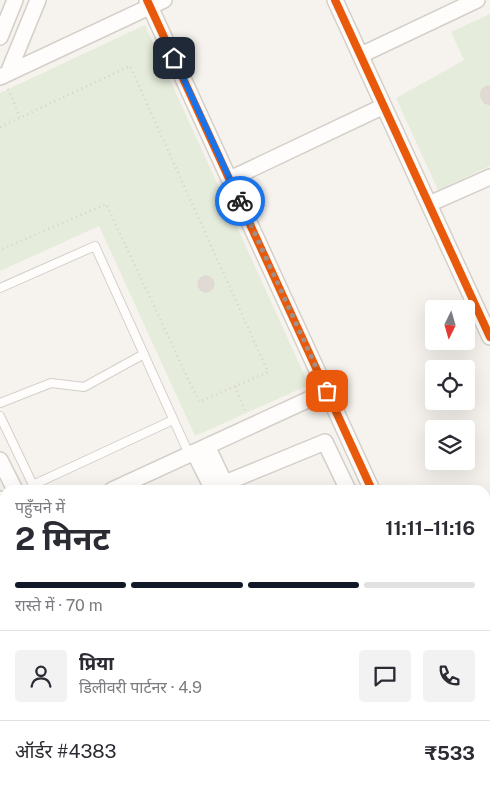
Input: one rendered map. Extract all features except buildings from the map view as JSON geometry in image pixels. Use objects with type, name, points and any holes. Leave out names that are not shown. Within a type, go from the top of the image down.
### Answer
[{"type":"street","points":[[0,37],[15,0]]},
{"type":"street","points":[[4,75],[38,0]]},
{"type":"street","points":[[335,0],[489,330]]},
{"type":"street","points":[[361,55],[477,0]]},
{"type":"street","points":[[4,75],[154,2],[230,179],[370,485]]},
{"type":"street","points":[[230,179],[384,106]]},
{"type":"street","points":[[429,204],[490,177]]},
{"type":"street","points":[[123,485],[327,391]]},
{"type":"street","points":[[229,485],[325,442],[346,485]]},
{"type":"street","points":[[197,451],[220,485]]},
{"type":"street","points":[[0,460],[12,485]]},
{"type":"lane","points":[[0,288],[95,246],[173,420],[197,451]]},
{"type":"lane","points":[[0,403],[52,383],[84,387],[144,354]]},
{"type":"lane","points":[[0,416],[33,485],[173,420]]},
{"type":"path","points":[[0,127],[130,66],[268,372],[199,402]]},
{"type":"path","points":[[4,75],[20,117]]},
{"type":"path","points":[[235,386],[251,426]]},
{"type":"green space","points":[[490,14],[490,166],[438,190],[396,98],[464,60],[451,32]]},
{"type":"green space","points":[[145,25],[309,385],[195,436],[99,226],[0,271],[0,93]]},
{"type":"cycle path","points":[[147,0],[370,485]]},
{"type":"cycle path","points":[[335,0],[490,337]]},
{"type":"way so far","points":[[240,201],[327,391]]},
{"type":"route","points":[[174,58],[240,201]]}]
